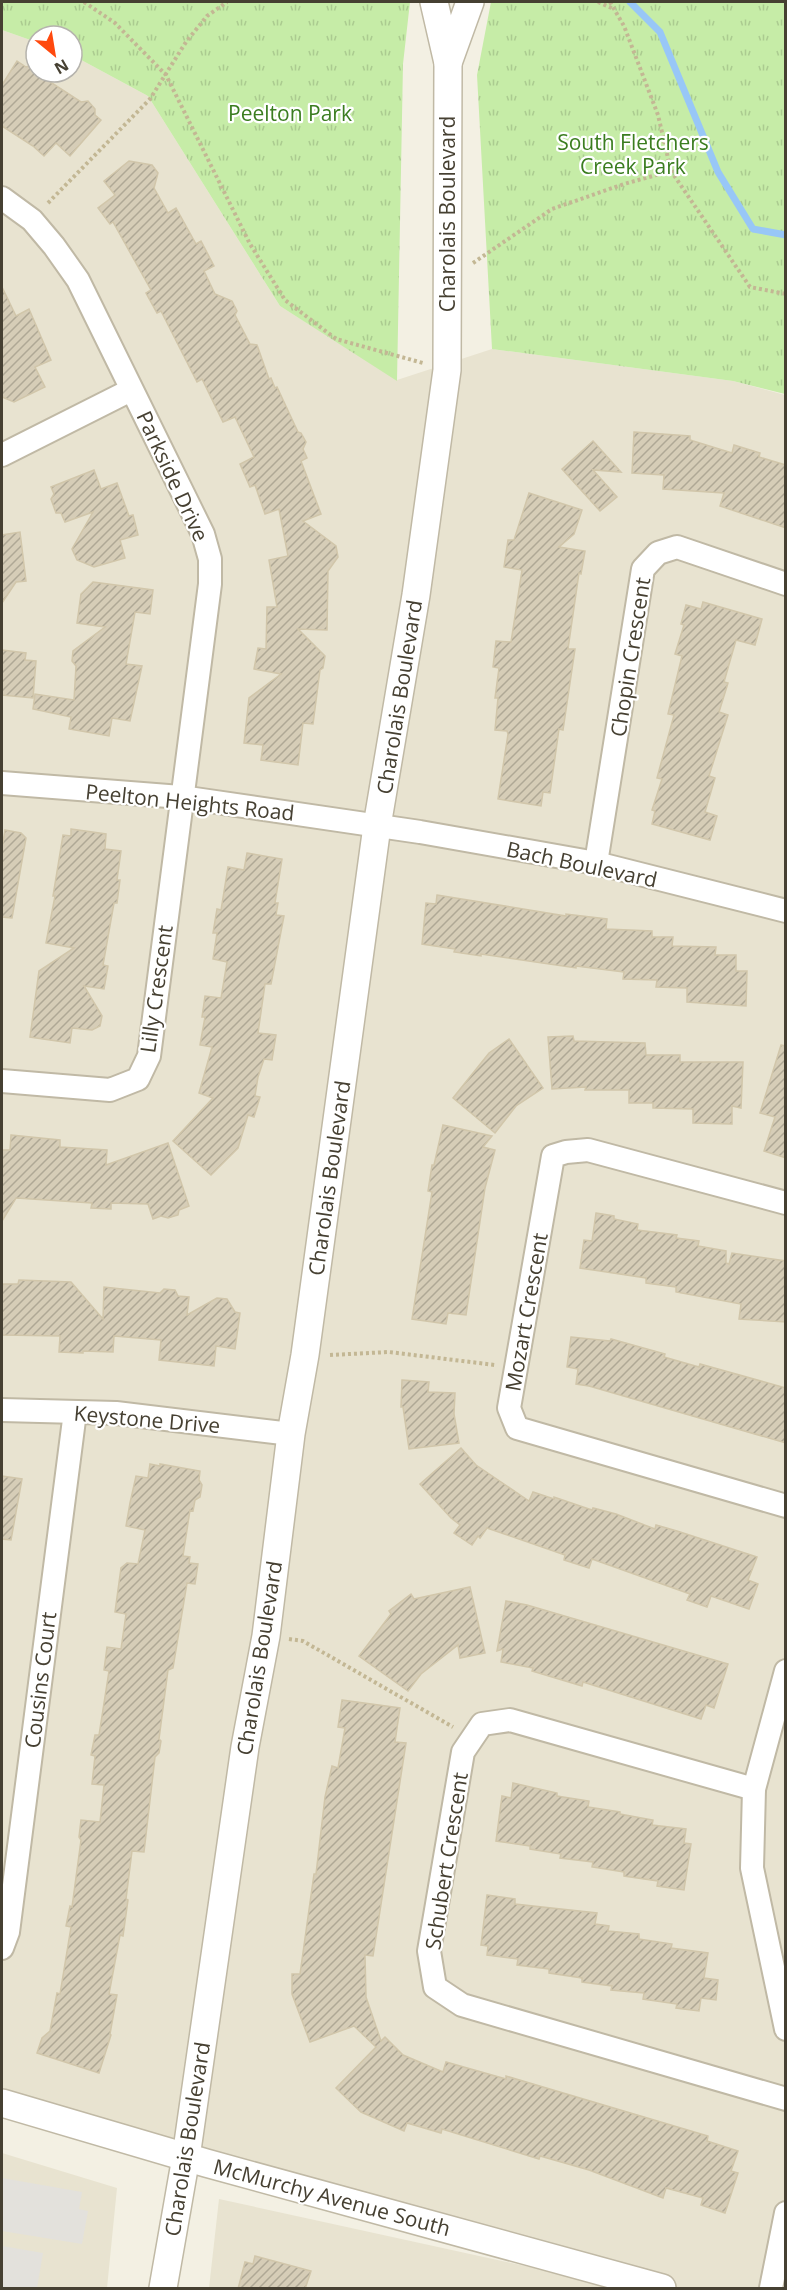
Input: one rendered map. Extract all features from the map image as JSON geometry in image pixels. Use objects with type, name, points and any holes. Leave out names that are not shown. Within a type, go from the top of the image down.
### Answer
[{"type":"street","name":"Charolais Boulevard","points":[[163,2289],[186,2157],[243,1759],[266,1636],[291,1434],[305,1355],[377,826],[416,595],[447,370],[448,63],[434,2]]},
{"type":"street","name":"Charolais Boulevard","points":[[448,63],[470,2]]},
{"type":"street","name":"Parkside Drive","points":[[2,198],[32,220],[78,280],[203,534],[210,560],[210,584],[181,797]]},
{"type":"street","points":[[2,456],[131,390]]},
{"type":"street","name":"Chopin Crescent","points":[[596,863],[643,569],[658,553],[677,546],[786,584]]},
{"type":"street","name":"Peelton Heights Road","points":[[2,783],[181,797],[377,826]]},
{"type":"street","name":"Lilly Crescent","points":[[2,1081],[110,1090],[138,1078],[148,1056],[181,797]]},
{"type":"street","name":"Bach Boulevard","points":[[377,826],[596,863],[786,911]]},
{"type":"street","name":"Mozart Crescent","points":[[786,1203],[588,1150],[553,1156],[509,1408],[517,1428],[786,1506]]},
{"type":"street","name":"Keystone Drive","points":[[2,1410],[116,1413],[291,1434]]},
{"type":"street","name":"Cousins Court","points":[[2,1948],[8,1932],[75,1412]]},
{"type":"street","points":[[786,1671],[754,1789],[752,1868],[786,2029]]},
{"type":"street","points":[[472,1738],[482,1724],[510,1720],[754,1789]]},
{"type":"street","name":"Schubert Crescent","points":[[472,1738],[463,1752],[429,1952],[435,1987],[462,2005],[786,2099]]},
{"type":"street","name":"McMurchy Avenue South","points":[[2,2103],[186,2157],[662,2289]]},
{"type":"street","points":[[771,2289],[786,2213]]},
{"type":"path","points":[[84,2],[115,23],[166,75],[250,244],[285,300],[336,339],[447,370]]},
{"type":"path","points":[[32,220],[150,99],[186,42],[207,16],[227,2]]},
{"type":"path","points":[[598,2],[614,9]]},
{"type":"path","points":[[610,2],[624,26],[658,115],[671,171],[750,287],[786,294]]},
{"type":"path","points":[[447,280],[552,209],[624,184],[671,171]]},
{"type":"path","points":[[305,1355],[389,1352],[516,1367]]},
{"type":"path","points":[[266,1636],[303,1641],[472,1738]]},
{"type":"shaded area","points":[[2,30],[24,38],[24,84],[84,84],[84,61],[148,96],[280,306],[397,380],[492,349],[733,381],[785,395],[785,2288],[662,2288],[2,2103]]},
{"type":"shaded area","points":[[2,2153],[117,2188],[107,2288],[2,2288]]},
{"type":"shaded area","points":[[2,2178],[82,2192],[79,2209],[88,2211],[82,2244],[2,2231]]},
{"type":"shaded area","points":[[219,2199],[626,2288],[209,2288]]},
{"type":"shaded area","points":[[2,2246],[43,2253],[37,2288],[2,2288]]},
{"type":"green space","name":"Peelton Park","points":[[2,2],[410,2],[403,64],[397,381],[280,306],[148,96],[84,61],[84,24],[24,24],[24,38],[2,30]]},
{"type":"green space","name":"South Fletchers Creek Park","points":[[491,2],[785,2],[785,394],[733,381],[492,349],[477,75]]},
{"type":"building","points":[[17,61],[24,66],[24,84],[53,84],[81,102],[88,101],[95,109],[95,115],[101,120],[70,156],[56,143],[44,156],[2,126],[2,85]]},
{"type":"building","points":[[129,161],[152,165],[158,173],[154,188],[168,213],[176,208],[196,244],[201,241],[214,266],[204,271],[215,294],[232,301],[237,311],[235,315],[250,344],[257,345],[269,379],[271,378],[275,388],[277,387],[298,432],[306,442],[303,449],[307,458],[301,461],[321,514],[303,521],[336,546],[338,557],[328,571],[327,630],[298,629],[325,656],[323,668],[320,670],[313,724],[303,723],[298,765],[261,760],[263,745],[244,743],[249,698],[281,674],[254,669],[258,648],[266,649],[267,607],[277,607],[269,560],[288,556],[279,509],[265,514],[255,485],[250,487],[240,464],[254,457],[235,417],[223,422],[202,379],[197,382],[161,311],[157,313],[146,293],[151,290],[113,222],[110,224],[98,208],[115,195],[104,181]]},
{"type":"building","points":[[2,287],[16,316],[29,309],[51,360],[35,367],[45,387],[14,402],[2,397]]},
{"type":"building","points":[[634,432],[690,436],[690,440],[732,453],[734,445],[760,453],[759,457],[786,465],[786,528],[720,506],[724,493],[663,489],[664,475],[632,473]]},
{"type":"building","points":[[593,441],[621,472],[593,470],[617,497],[600,511],[562,469]]},
{"type":"building","points":[[94,470],[101,489],[117,483],[129,516],[133,515],[138,535],[120,540],[125,558],[94,567],[77,560],[72,549],[93,512],[65,522],[61,513],[56,513],[51,499],[54,494],[51,487]]},
{"type":"building","points":[[529,493],[582,510],[574,534],[559,547],[585,551],[581,574],[579,573],[568,649],[575,649],[563,730],[559,729],[550,793],[543,792],[541,806],[498,799],[508,734],[507,731],[495,730],[498,698],[495,698],[499,668],[493,667],[496,641],[511,642],[522,570],[504,567],[508,540],[514,540]]},
{"type":"building","points":[[20,532],[26,581],[16,582],[2,603],[2,535]]},
{"type":"building","points":[[93,582],[153,590],[150,614],[135,612],[126,664],[142,666],[130,721],[112,718],[109,736],[69,729],[71,717],[33,709],[35,694],[74,700],[76,666],[72,661],[73,651],[105,627],[77,623],[81,594]]},
{"type":"building","points":[[703,602],[762,619],[755,645],[736,640],[724,682],[728,683],[719,712],[728,715],[709,776],[715,778],[705,812],[717,816],[710,840],[652,824],[655,811],[652,810],[662,779],[657,778],[674,715],[668,714],[682,656],[675,654],[684,625],[681,624],[686,605],[701,609]]},
{"type":"building","points":[[2,650],[26,653],[25,660],[36,661],[33,698],[2,695]]},
{"type":"building","points":[[71,829],[106,834],[105,849],[121,851],[117,903],[114,903],[103,965],[108,966],[104,989],[84,986],[102,1016],[100,1026],[92,1030],[72,1028],[70,1043],[30,1037],[39,971],[74,948],[46,943],[63,835],[71,836]]},
{"type":"building","points":[[5,830],[21,833],[26,838],[12,918],[2,917],[2,848]]},
{"type":"building","points":[[247,853],[282,859],[275,903],[278,903],[276,915],[284,916],[271,984],[265,984],[258,1033],[276,1035],[272,1060],[264,1059],[258,1077],[255,1096],[260,1097],[254,1117],[248,1115],[238,1148],[211,1175],[173,1141],[213,1098],[199,1093],[212,1047],[200,1045],[205,1017],[202,1017],[205,996],[221,998],[227,962],[213,959],[217,933],[213,933],[217,909],[221,910],[228,867],[244,870]]},
{"type":"building","points":[[437,895],[566,916],[566,914],[607,919],[606,929],[652,931],[652,937],[673,937],[672,946],[716,947],[715,955],[736,955],[736,971],[747,971],[746,1006],[687,1002],[687,988],[656,987],[657,980],[623,979],[624,972],[576,966],[576,968],[481,954],[481,956],[422,944],[426,903],[436,904]]},
{"type":"building","points":[[573,1036],[574,1041],[645,1043],[646,1055],[680,1055],[680,1062],[743,1062],[741,1108],[732,1106],[732,1124],[693,1123],[693,1109],[653,1108],[653,1103],[629,1103],[629,1090],[585,1090],[586,1087],[552,1089],[548,1037]]},
{"type":"building","points":[[509,1039],[543,1088],[516,1106],[495,1133],[453,1098],[489,1053]]},
{"type":"building","points":[[781,1045],[786,1046],[786,1158],[764,1151],[775,1117],[760,1113]]},
{"type":"building","points":[[443,1125],[492,1136],[483,1147],[495,1150],[485,1188],[466,1315],[448,1313],[446,1324],[412,1319],[432,1192],[428,1191],[432,1165],[434,1165]]},
{"type":"building","points":[[11,1135],[60,1140],[60,1147],[107,1150],[106,1165],[168,1143],[189,1206],[179,1210],[178,1215],[153,1219],[148,1204],[111,1203],[111,1209],[91,1208],[92,1203],[16,1198],[2,1221],[2,1150],[10,1150]]},
{"type":"building","points":[[596,1213],[638,1224],[637,1230],[677,1235],[676,1238],[699,1241],[698,1246],[726,1251],[726,1263],[729,1264],[732,1253],[786,1261],[786,1322],[739,1319],[741,1304],[676,1292],[676,1287],[646,1283],[646,1278],[580,1268],[584,1240],[592,1241]]},
{"type":"building","points":[[19,1280],[71,1282],[103,1319],[104,1287],[160,1293],[164,1289],[175,1290],[178,1296],[189,1297],[187,1315],[217,1298],[227,1299],[235,1312],[240,1313],[235,1349],[216,1346],[214,1366],[159,1360],[161,1340],[114,1336],[113,1352],[83,1351],[83,1353],[59,1352],[60,1336],[2,1335],[3,1284],[18,1284]]},
{"type":"building","points":[[571,1337],[610,1341],[611,1339],[665,1354],[664,1357],[699,1367],[700,1364],[786,1388],[786,1443],[576,1384],[578,1369],[567,1367]]},
{"type":"building","points":[[402,1380],[429,1382],[428,1392],[455,1393],[454,1414],[459,1443],[409,1449],[403,1407],[401,1407]]},
{"type":"building","points":[[461,1448],[476,1465],[529,1501],[533,1492],[554,1499],[554,1497],[592,1510],[593,1508],[616,1514],[655,1529],[656,1525],[677,1531],[757,1557],[748,1580],[758,1584],[749,1609],[711,1596],[707,1607],[687,1600],[690,1594],[592,1559],[589,1568],[564,1560],[565,1555],[487,1528],[472,1545],[454,1533],[460,1525],[420,1484]]},
{"type":"building","points":[[150,1464],[200,1471],[199,1480],[202,1485],[200,1497],[195,1500],[193,1511],[190,1510],[183,1556],[190,1557],[189,1563],[198,1564],[195,1584],[187,1583],[173,1668],[168,1670],[159,1739],[161,1741],[159,1753],[155,1757],[144,1852],[132,1851],[123,1936],[120,1935],[109,1994],[117,1995],[111,2035],[99,2073],[37,2053],[42,2038],[50,2031],[57,1993],[60,1994],[71,1927],[66,1926],[70,1906],[72,1907],[81,1840],[79,1837],[81,1820],[100,1822],[104,1785],[92,1784],[95,1756],[91,1755],[95,1735],[99,1735],[109,1671],[104,1670],[107,1647],[121,1649],[126,1614],[115,1612],[121,1568],[127,1563],[138,1564],[145,1530],[126,1526],[130,1503],[136,1476],[148,1478]]},
{"type":"building","points":[[2,1476],[22,1479],[11,1540],[2,1539]]},
{"type":"building","points":[[470,1587],[485,1653],[460,1658],[458,1645],[421,1674],[408,1691],[359,1656],[391,1614],[389,1611],[411,1594],[414,1599]]},
{"type":"building","points":[[506,1601],[527,1605],[728,1664],[714,1708],[706,1705],[701,1719],[583,1682],[582,1686],[532,1671],[533,1668],[501,1662],[503,1649],[497,1651]]},
{"type":"building","points":[[342,1700],[400,1708],[395,1742],[406,1743],[373,1956],[365,1955],[366,1997],[381,2041],[385,2037],[403,2055],[443,2072],[446,2062],[506,2079],[506,2076],[708,2136],[707,2141],[738,2151],[731,2171],[738,2173],[725,2213],[701,2205],[703,2198],[666,2188],[663,2198],[589,2170],[540,2156],[539,2159],[442,2129],[441,2133],[407,2123],[404,2131],[361,2112],[336,2088],[376,2047],[354,2026],[310,2042],[292,1994],[292,1974],[300,1974],[314,1874],[316,1874],[325,1797],[332,1766],[338,1768],[345,1728],[338,1727]]},
{"type":"building","points":[[513,1783],[557,1793],[557,1796],[589,1801],[588,1807],[653,1820],[652,1825],[686,1829],[684,1843],[691,1844],[684,1890],[657,1886],[658,1881],[624,1876],[624,1872],[592,1867],[593,1862],[560,1858],[561,1854],[496,1841],[502,1796],[511,1798]]},
{"type":"building","points":[[487,1895],[515,1899],[515,1904],[597,1913],[595,1924],[609,1926],[608,1931],[639,1934],[639,1939],[672,1944],[671,1948],[708,1953],[704,1978],[718,1980],[716,2000],[701,1998],[699,2011],[676,2008],[677,2004],[643,1999],[644,1993],[611,1990],[612,1986],[582,1982],[582,1978],[549,1973],[549,1969],[517,1965],[518,1959],[487,1955],[488,1946],[481,1945]]},
{"type":"building","points":[[255,2256],[311,2271],[305,2289],[238,2289],[245,2262],[253,2264]]},
{"type":"waterway","points":[[630,2],[660,32],[718,172],[753,229],[786,235]]}]
